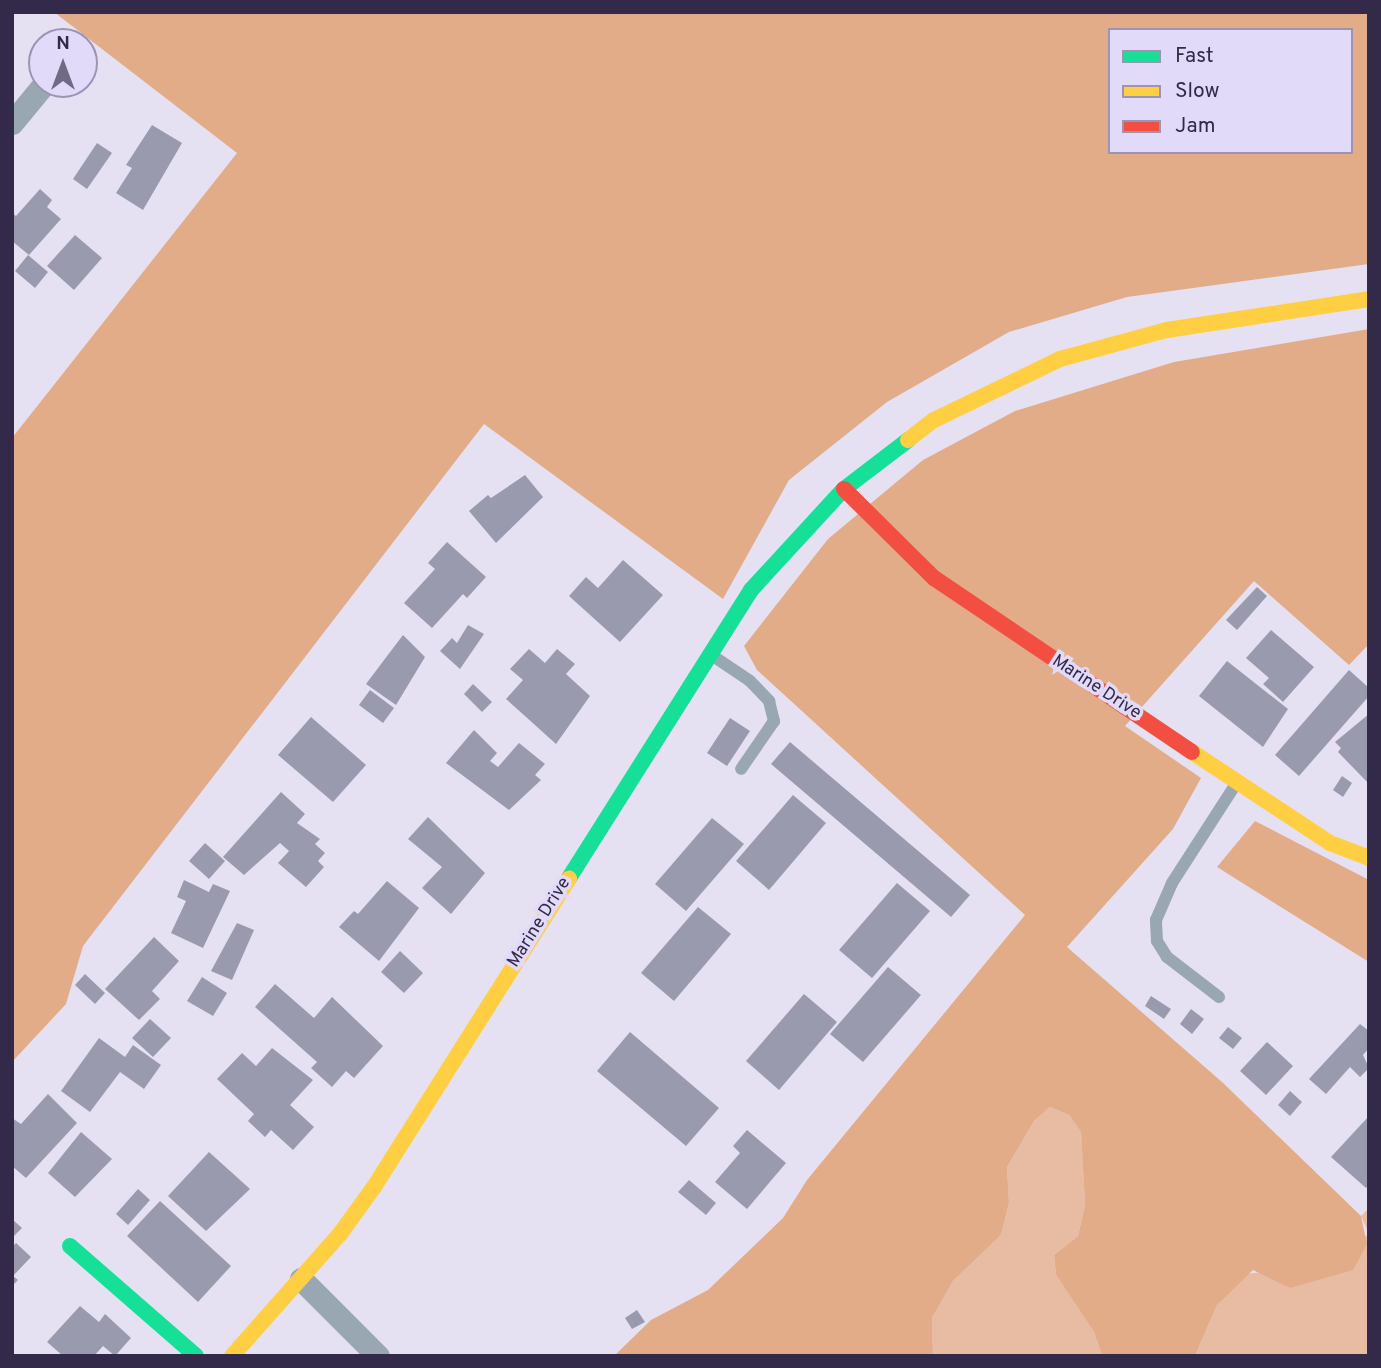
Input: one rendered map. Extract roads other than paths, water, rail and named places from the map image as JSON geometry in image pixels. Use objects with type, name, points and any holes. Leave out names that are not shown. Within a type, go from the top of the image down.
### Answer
[{"type":"street","points":[[12,123],[33,98]]},
{"type":"street","name":"Marine Drive","points":[[232,1356],[301,1279],[374,1187],[757,582],[844,489],[934,420],[1013,378],[1060,359],[1167,330],[1369,299]]},
{"type":"street","name":"Marine Drive","points":[[844,489],[934,578],[1330,844],[1369,858]]},
{"type":"street","points":[[70,1246],[196,1356]]},
{"type":"street","points":[[301,1279],[378,1356]]},
{"type":"lane","points":[[710,654],[750,681],[769,701],[774,721],[741,769]]},
{"type":"lane","points":[[1219,997],[1167,957],[1157,941],[1156,919],[1172,883],[1237,781]]}]
